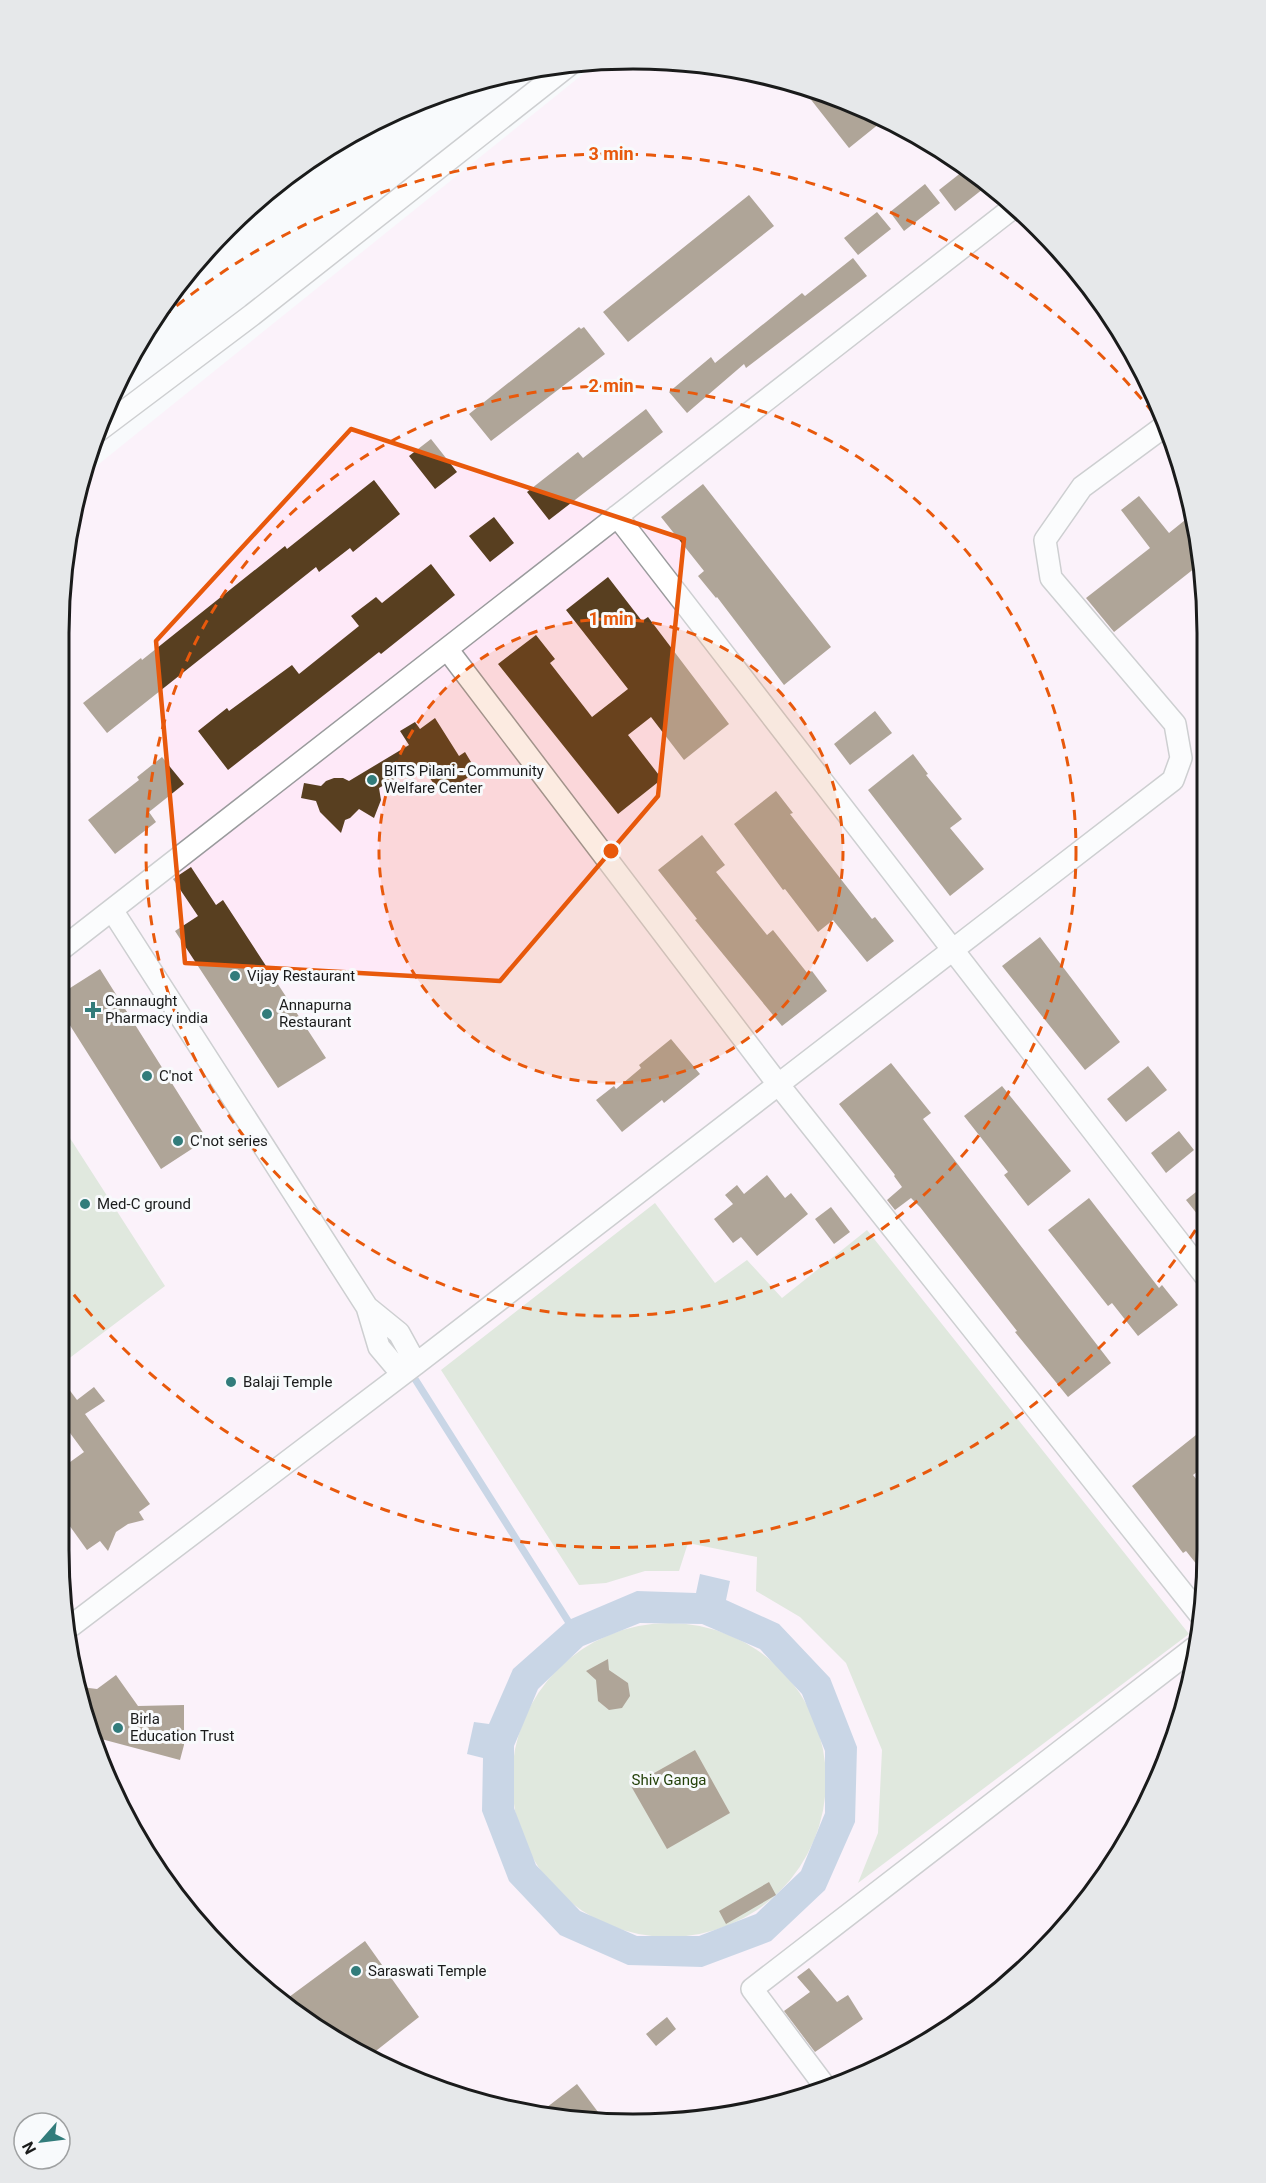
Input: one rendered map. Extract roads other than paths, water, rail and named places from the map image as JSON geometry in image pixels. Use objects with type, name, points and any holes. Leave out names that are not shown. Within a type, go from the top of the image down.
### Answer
[{"type":"street","points":[[111,421],[252,315],[557,74]]},
{"type":"street","points":[[69,943],[1008,212]]},
{"type":"street","points":[[74,1624],[1173,780],[1181,758],[1175,724],[1051,578],[1045,540],[1082,487],[1159,430]]},
{"type":"street","points":[[617,516],[1197,1264]]},
{"type":"street","points":[[447,649],[778,1084],[1194,1607]]},
{"type":"street","points":[[112,910],[367,1306],[379,1347],[408,1369]]},
{"type":"street","points":[[821,2081],[752,1989],[1187,1653]]},
{"type":"water","points":[[418,1377],[571,1619],[637,1591],[696,1593],[700,1574],[730,1581],[726,1600],[779,1624],[830,1678],[857,1747],[855,1822],[825,1890],[771,1941],[702,1967],[628,1965],[560,1935],[509,1881],[482,1811],[483,1758],[467,1754],[474,1722],[489,1724],[513,1669],[565,1623],[412,1381]],"holes":[[[640,1623],[702,1624],[760,1649],[802,1694],[825,1751],[825,1813],[801,1871],[756,1914],[699,1936],[637,1936],[580,1911],[536,1865],[514,1808],[514,1746],[538,1689],[583,1646]]]},
{"type":"place","name":"BITS Pilani - Community Welfare Center","points":[[372,780]]},
{"type":"place","name":"Vijay Restaurant","points":[[235,976]]},
{"type":"place","name":"Cannaught Pharmacy india","points":[[93,1010]]},
{"type":"place","name":"Annapurna Restaurant","points":[[267,1014]]},
{"type":"place","name":"C'not","points":[[147,1076]]},
{"type":"place","name":"C'not series","points":[[178,1141]]},
{"type":"place","name":"Med-C ground","points":[[85,1204]]},
{"type":"place","name":"Balaji Temple","points":[[231,1382]]},
{"type":"place","name":"Birla Education Trust","points":[[118,1728]]},
{"type":"place","name":"Saraswati Temple","points":[[356,1971]]},
{"type":"park label","name":"Shiv Ganga","points":[[669,1780]]}]
